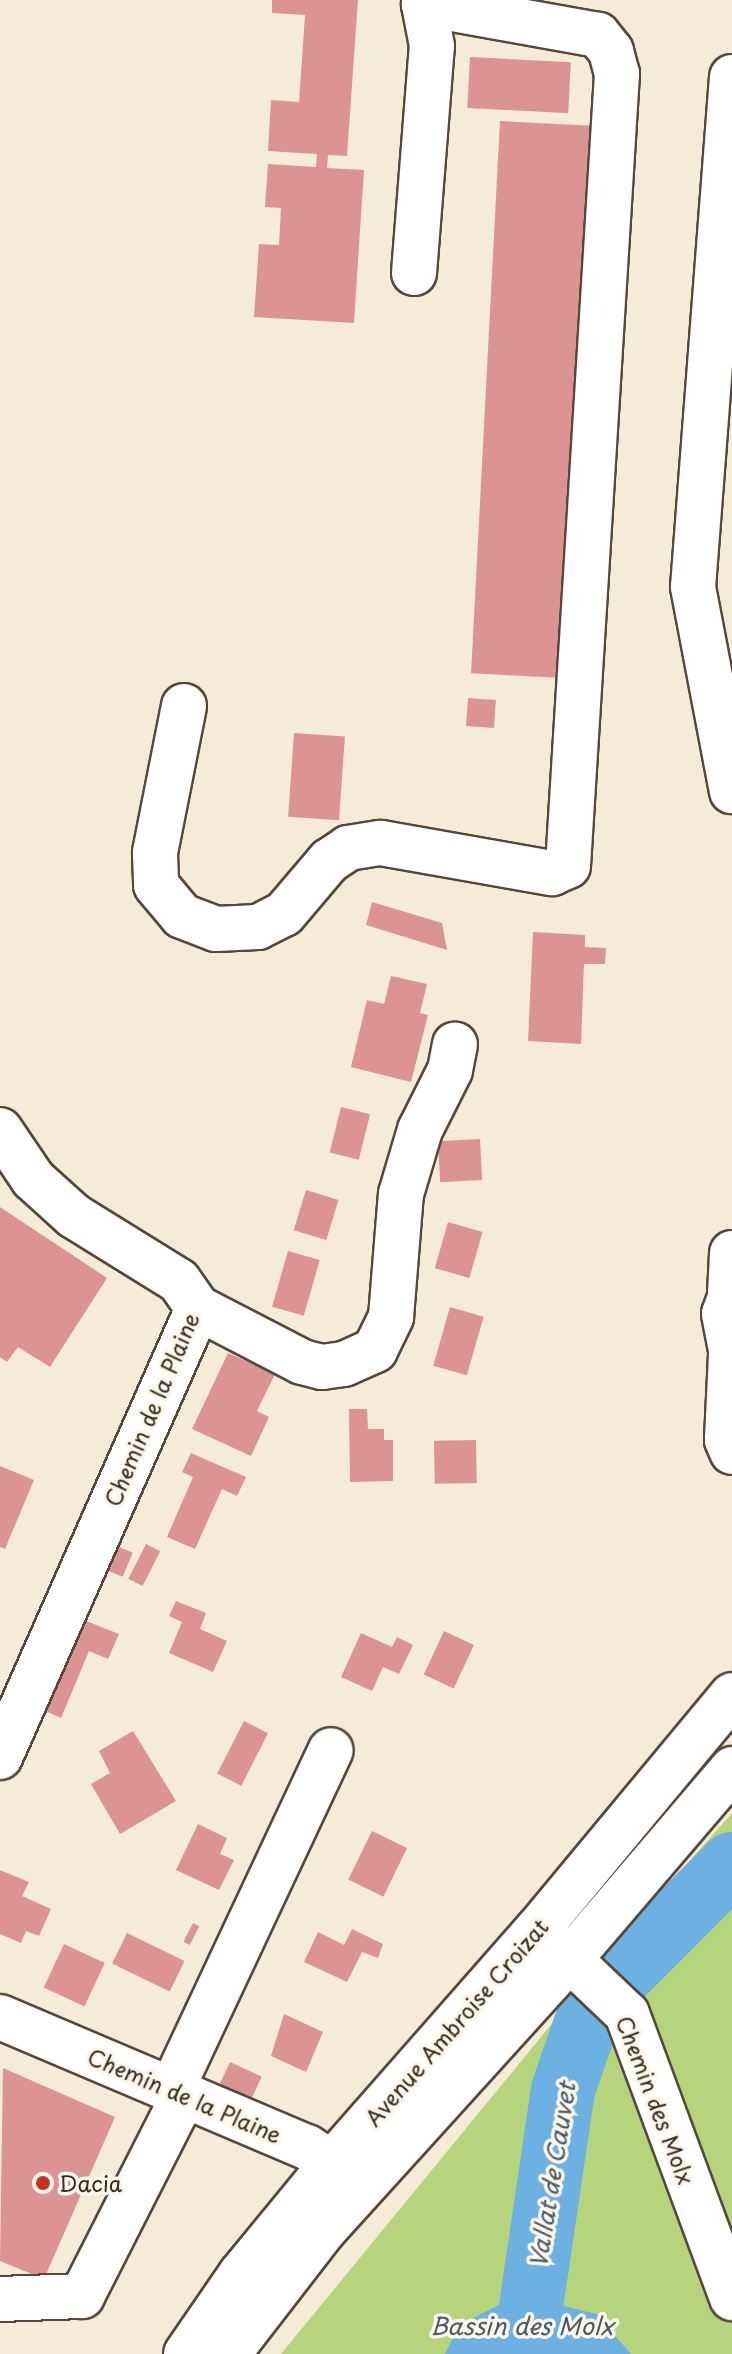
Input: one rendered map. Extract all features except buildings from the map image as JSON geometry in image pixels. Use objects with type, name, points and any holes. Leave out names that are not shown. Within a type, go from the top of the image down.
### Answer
[{"type":"street","points":[[184,706],[155,853],[156,885],[182,916],[216,929],[258,927],[284,914],[329,861],[348,848],[381,843],[552,873],[568,866],[617,74],[611,51],[598,35],[424,2],[432,46],[414,273]]},
{"type":"street","points":[[732,77],[693,587],[732,791]]},
{"type":"street","points":[[198,1308],[302,1362],[322,1367],[375,1350],[391,1317],[401,1194],[420,1130],[450,1070],[455,1044]]},
{"type":"street","name":"Chemin de la Plaine","points":[[0,1130],[33,1179],[74,1216],[179,1281],[198,1308],[0,1757]]},
{"type":"street","points":[[731,1280],[724,1335],[732,1354],[727,1440],[732,1452]]},
{"type":"street","name":"Avenue Ambroise Croizat","points":[[228,2354],[348,2173],[538,1929],[732,1695]]},
{"type":"street","points":[[0,2299],[82,2296],[178,2092],[331,1750]]},
{"type":"street","name":"Avenue Ambroise Croizat","points":[[186,2354],[241,2274],[348,2173],[593,1979],[732,1769]]},
{"type":"street","name":"Chemin des Molx","points":[[538,1929],[627,2014],[732,2298]]},
{"type":"street","name":"Chemin de la Plaine","points":[[0,2017],[178,2092],[348,2173]]},
{"type":"green space","points":[[732,1813],[732,2354],[281,2354],[627,1932]]},
{"type":"water","name":"Bassin des Molx","points":[[519,2295],[596,2314],[631,2354],[445,2354],[459,2325]]},
{"type":"waterway","name":"Vallat de Cauvet","points":[[524,2354],[563,2090],[593,2003],[732,1864]]},
{"type":"place","name":"Dacia","points":[[43,2183]]}]
